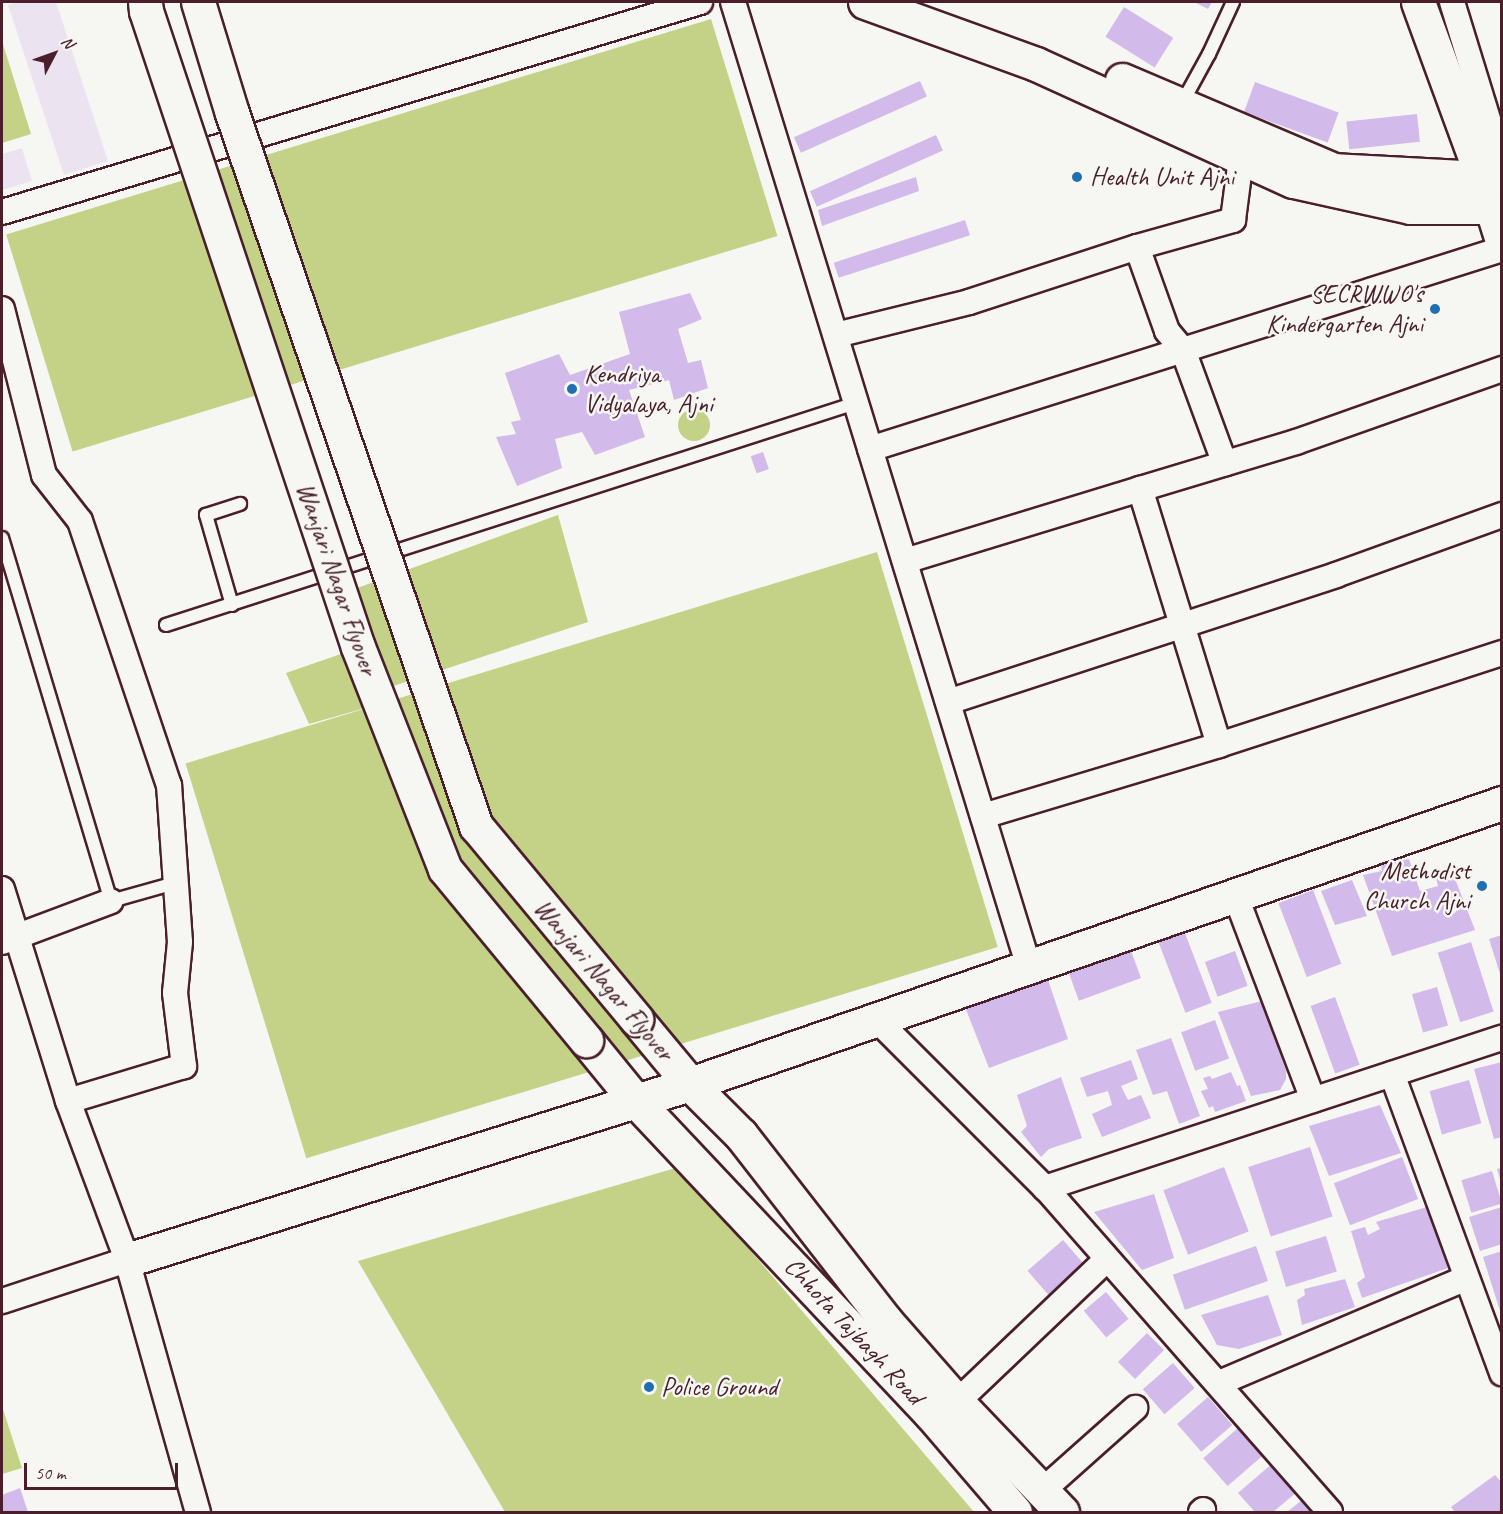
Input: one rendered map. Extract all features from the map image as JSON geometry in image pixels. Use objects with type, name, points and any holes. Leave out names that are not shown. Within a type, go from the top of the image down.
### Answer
[{"type":"main road","name":"Wanjari Nagar Flyover","points":[[145,2],[150,23],[358,647],[445,869],[635,1100],[687,1154]]},
{"type":"main road","name":"Wanjari Nagar Flyover","points":[[198,2],[232,113],[476,826],[690,1084],[741,1135],[885,1320],[957,1402],[1052,1502]]},
{"type":"main road","points":[[865,2],[1036,64],[1293,181],[1410,207],[1496,187]]},
{"type":"main road","points":[[919,2],[1012,35],[1334,170],[1496,187]]},
{"type":"main road","points":[[1418,2],[1496,187],[1502,241]]},
{"type":"main road","points":[[127,1260],[690,1084],[1236,897],[1502,803]]},
{"type":"main road","name":"Chhota Tajbagh Road","points":[[687,1154],[932,1414],[1015,1512]]},
{"type":"street","points":[[2,212],[700,2]]},
{"type":"street","points":[[733,2],[1029,967]]},
{"type":"street","points":[[1452,2],[1496,187]]},
{"type":"street","points":[[836,335],[969,302],[1137,247],[1233,220],[1241,158]]},
{"type":"street","points":[[1137,247],[1167,331],[1183,350],[1225,464]]},
{"type":"street","points":[[870,449],[1502,249]]},
{"type":"street","points":[[2,309],[44,475],[80,521],[169,785],[180,942],[175,993],[184,1066],[68,1101]]},
{"type":"street","points":[[905,561],[1296,442],[1502,369]]},
{"type":"street","points":[[1140,489],[1219,745]]},
{"type":"street","points":[[948,702],[1336,575],[1502,515]]},
{"type":"street","points":[[983,816],[1219,745],[1502,653]]},
{"type":"street","points":[[2,890],[9,939],[127,1260],[198,1512]]},
{"type":"street","points":[[1236,897],[1313,1100]]},
{"type":"street","points":[[9,939],[111,901]]},
{"type":"street","points":[[877,1020],[1046,1188],[1220,1383],[1330,1512]]},
{"type":"street","points":[[1046,1188],[1502,1038]]},
{"type":"street","points":[[1392,1074],[1502,1373]]},
{"type":"street","points":[[957,1402],[1107,1259]]},
{"type":"street","points":[[2,1301],[127,1260]]},
{"type":"street","points":[[1220,1383],[1466,1278]]},
{"type":"street","points":[[1052,1502],[1135,1408]]},
{"type":"lane","points":[[1176,102],[1188,93],[1233,2]]},
{"type":"lane","points":[[166,626],[856,403]]},
{"type":"lane","points":[[232,604],[206,515],[240,504]]},
{"type":"lane","points":[[2,538],[111,901],[175,883]]},
{"type":"shaded area","points":[[18,2],[56,2],[108,161],[64,175],[8,5]]},
{"type":"shaded area","points":[[22,148],[32,181],[2,190],[2,154]]},
{"type":"green space","points":[[711,19],[777,236],[73,452],[6,234]]},
{"type":"green space","points":[[2,41],[31,134],[2,143]]},
{"type":"green space","points":[[694,409],[706,413],[710,425],[706,437],[694,441],[682,437],[678,425],[682,413]]},
{"type":"green space","points":[[558,515],[588,622],[375,692],[376,705],[309,724],[286,673],[364,646],[349,591]]},
{"type":"green space","points":[[877,552],[998,947],[306,1158],[186,763]]},
{"type":"green space","name":"Police Ground","points":[[679,1167],[974,1512],[505,1512],[358,1261]]},
{"type":"green space","points":[[2,1406],[22,1468],[2,1474]]},
{"type":"building","points":[[1194,2],[1212,2],[1208,9]]},
{"type":"building","points":[[1124,7],[1173,38],[1155,67],[1105,37]]},
{"type":"building","points":[[920,81],[927,97],[801,153],[794,137]]},
{"type":"building","points":[[1255,82],[1339,112],[1328,143],[1244,112]]},
{"type":"building","points":[[1417,114],[1420,142],[1349,149],[1346,121]]},
{"type":"building","points":[[936,135],[943,151],[817,207],[810,191]]},
{"type":"building","points":[[916,177],[919,191],[822,226],[818,210]]},
{"type":"building","points":[[965,220],[970,235],[839,278],[834,263]]},
{"type":"building","name":"Kendriya Vidyalaya, Ajni","points":[[690,293],[702,319],[678,329],[688,363],[701,360],[708,388],[674,400],[669,380],[629,390],[645,437],[595,455],[582,432],[555,439],[562,468],[517,486],[496,437],[516,434],[511,422],[521,420],[505,373],[559,354],[570,375],[630,354],[619,312]]},
{"type":"building","points":[[763,452],[769,469],[757,473],[751,456]]},
{"type":"building","points":[[1409,859],[1420,891],[1438,886],[1436,878],[1452,871],[1475,930],[1392,956],[1363,875],[1382,871],[1381,865]]},
{"type":"building","points":[[1352,880],[1367,916],[1335,925],[1321,891]]},
{"type":"building","points":[[1313,890],[1341,964],[1307,977],[1278,903]]},
{"type":"building","points":[[1183,928],[1212,1003],[1186,1013],[1157,938]]},
{"type":"building","points":[[1502,935],[1502,977],[1501,977],[1489,939]]},
{"type":"building","points":[[1471,942],[1494,1011],[1460,1022],[1438,953]]},
{"type":"building","points":[[1130,948],[1141,978],[1079,1001],[1068,971]]},
{"type":"building","points":[[1235,951],[1248,986],[1218,997],[1205,962]]},
{"type":"building","points":[[1046,974],[1068,1039],[989,1068],[965,1007],[978,996]]},
{"type":"building","points":[[1437,987],[1448,1025],[1423,1033],[1412,994]]},
{"type":"building","points":[[1335,997],[1360,1065],[1335,1074],[1311,1006]]},
{"type":"building","points":[[1262,1001],[1286,1071],[1286,1079],[1280,1090],[1251,1096],[1218,1012]]},
{"type":"building","points":[[1215,1020],[1229,1059],[1195,1071],[1181,1032]]},
{"type":"building","points":[[1171,1038],[1200,1116],[1179,1124],[1167,1091],[1153,1095],[1136,1050]]},
{"type":"building","points":[[1131,1060],[1138,1079],[1121,1086],[1128,1100],[1141,1095],[1151,1118],[1102,1137],[1092,1114],[1112,1105],[1108,1091],[1087,1097],[1080,1078]]},
{"type":"building","points":[[1502,1062],[1502,1137],[1494,1139],[1474,1069]]},
{"type":"building","points":[[1231,1072],[1237,1086],[1240,1085],[1246,1101],[1215,1112],[1213,1106],[1209,1108],[1201,1091],[1208,1089],[1203,1078],[1210,1076],[1212,1079]]},
{"type":"building","points":[[1061,1077],[1082,1138],[1049,1149],[1041,1157],[1021,1132],[1027,1126],[1017,1095]]},
{"type":"building","points":[[1469,1080],[1481,1123],[1442,1135],[1430,1091]]},
{"type":"building","points":[[1380,1105],[1401,1153],[1329,1176],[1309,1126]]},
{"type":"building","points":[[1310,1147],[1333,1216],[1271,1237],[1248,1167]]},
{"type":"building","points":[[1402,1157],[1418,1199],[1350,1225],[1334,1183]]},
{"type":"building","points":[[1224,1167],[1249,1231],[1188,1255],[1163,1190]]},
{"type":"building","points":[[1502,1168],[1502,1182],[1501,1182],[1497,1169]]},
{"type":"building","points":[[1492,1171],[1502,1204],[1471,1213],[1461,1180]]},
{"type":"building","points":[[1154,1194],[1174,1258],[1142,1270],[1094,1212]]},
{"type":"building","points":[[1427,1207],[1448,1268],[1362,1298],[1357,1283],[1365,1277],[1351,1231],[1365,1227],[1368,1235],[1380,1229],[1376,1222]]},
{"type":"building","points":[[1502,1207],[1502,1244],[1480,1251],[1469,1217]]},
{"type":"building","points":[[1326,1236],[1337,1271],[1286,1287],[1275,1251]]},
{"type":"building","points":[[1063,1240],[1088,1269],[1052,1300],[1028,1271]]},
{"type":"building","points":[[1256,1246],[1268,1281],[1185,1310],[1173,1275]]},
{"type":"building","points":[[1502,1251],[1502,1314],[1501,1314],[1483,1257]]},
{"type":"building","points":[[1345,1279],[1355,1307],[1302,1325],[1297,1300],[1305,1295],[1304,1289]]},
{"type":"building","points":[[1106,1292],[1128,1319],[1106,1337],[1084,1311]]},
{"type":"building","points":[[1268,1295],[1282,1335],[1239,1349],[1217,1345],[1201,1315]]},
{"type":"building","points":[[1147,1333],[1164,1350],[1135,1379],[1118,1362]]},
{"type":"building","points":[[1173,1363],[1195,1388],[1164,1414],[1143,1389]]},
{"type":"building","points":[[1208,1397],[1232,1425],[1201,1452],[1177,1424]]},
{"type":"building","points":[[1238,1428],[1262,1456],[1228,1486],[1203,1458]]},
{"type":"building","points":[[1273,1463],[1297,1492],[1273,1512],[1255,1512],[1238,1493]]},
{"type":"building","points":[[1495,1475],[1502,1483],[1502,1512],[1455,1512],[1451,1507]]},
{"type":"building","points":[[20,1488],[28,1512],[2,1512],[2,1495]]},
{"type":"building","points":[[1302,1500],[1312,1512],[1287,1512]]},
{"type":"place","name":"Health Unit Ajni","points":[[1077,177]]},
{"type":"place","name":"SECRWWO's Kindergarten Ajni","points":[[1435,309]]},
{"type":"place","name":"Kendriya Vidyalaya, Ajni","points":[[572,389]]},
{"type":"place","name":"Methodist Church Ajni","points":[[1482,886]]},
{"type":"place","name":"Police Ground","points":[[649,1387]]}]
